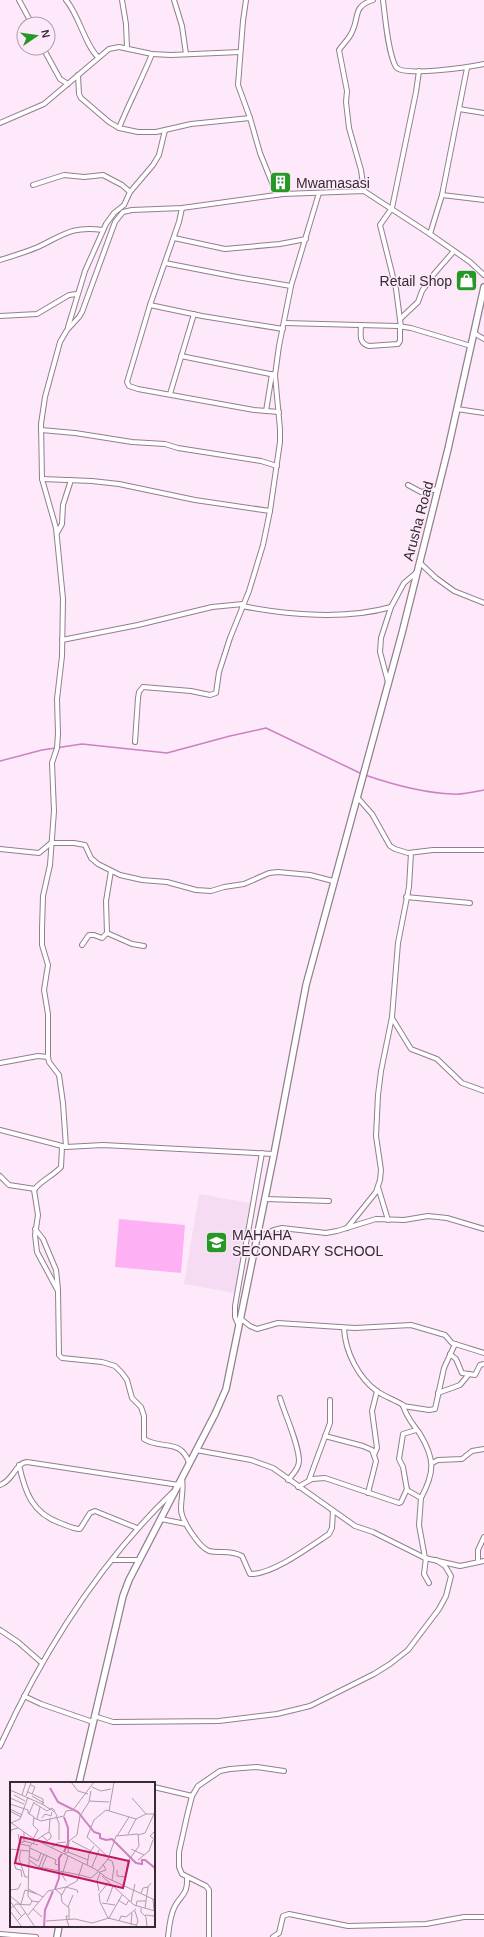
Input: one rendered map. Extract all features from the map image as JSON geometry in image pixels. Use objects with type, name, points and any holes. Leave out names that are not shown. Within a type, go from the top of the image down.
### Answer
[{"type":"main road","name":"Arusha Road","points":[[79,1782],[118,1612],[129,1580],[225,1393],[274,1154],[306,985],[333,881],[360,789],[417,572],[457,409],[483,290]]},
{"type":"main road","points":[[57,1937],[59,1927]]},
{"type":"street","points":[[19,0],[28,16]]},
{"type":"street","points":[[66,0],[82,27],[94,53],[98,57]]},
{"type":"street","points":[[122,0],[126,24],[127,48]]},
{"type":"street","points":[[174,0],[182,26],[186,54]]},
{"type":"street","points":[[246,0],[238,85],[250,118],[260,153],[277,195]]},
{"type":"street","points":[[364,191],[361,170],[349,128],[346,102],[347,91],[339,50],[352,32],[358,9],[373,0]]},
{"type":"street","points":[[383,0],[390,46],[396,67],[402,71],[466,68],[484,64]]},
{"type":"street","points":[[0,123],[40,107],[109,49],[127,48],[152,54],[240,52]]},
{"type":"street","points":[[119,128],[129,102],[143,77],[152,54]]},
{"type":"street","points":[[47,56],[60,79],[68,84]]},
{"type":"street","points":[[430,234],[442,195],[466,68]]},
{"type":"street","points":[[361,325],[361,339],[364,345],[398,344],[400,341],[401,326],[394,278],[380,225],[392,208],[417,88],[419,71]]},
{"type":"street","points":[[78,75],[80,96],[100,116],[119,128],[138,132],[165,130],[190,124],[250,118]]},
{"type":"street","points":[[459,109],[484,113]]},
{"type":"street","points":[[67,330],[85,271],[103,230],[109,218],[124,206],[130,192],[150,170],[156,159],[165,130]]},
{"type":"street","points":[[32,185],[64,175],[84,177],[103,175],[122,185],[130,192]]},
{"type":"street","points":[[0,1176],[9,1185],[35,1189],[61,1167],[64,1147],[63,1103],[59,1075],[49,1062],[48,1057],[48,1014],[44,990],[48,965],[42,945],[43,896],[50,865],[54,790],[52,763],[58,741],[57,699],[62,640],[63,599],[57,534],[42,479],[41,430],[45,397],[60,342],[67,330],[79,317],[115,222],[122,214],[132,210],[182,208],[277,195],[364,191],[430,234],[484,275]]},
{"type":"street","points":[[266,410],[291,286],[319,193]]},
{"type":"street","points":[[442,195],[484,200]]},
{"type":"street","points":[[182,208],[174,238],[150,305],[127,382],[132,388],[254,410],[279,412]]},
{"type":"street","points":[[0,260],[37,247],[70,231],[89,228],[103,230]]},
{"type":"street","points":[[174,238],[225,249],[280,244],[306,239]]},
{"type":"street","points":[[400,319],[418,302],[422,292],[434,274],[454,251]]},
{"type":"street","points":[[165,263],[291,286]]},
{"type":"street","points":[[0,316],[37,314],[69,295],[77,294]]},
{"type":"street","points":[[150,305],[194,314],[283,328]]},
{"type":"street","points":[[170,394],[194,314]]},
{"type":"street","points":[[284,323],[401,326],[471,346]]},
{"type":"street","points":[[474,334],[484,339]]},
{"type":"street","points":[[181,356],[273,375]]},
{"type":"street","points":[[135,742],[138,698],[139,692],[143,687],[191,691],[210,695],[216,693],[219,672],[242,605],[249,592],[263,545],[270,511],[277,466],[280,429],[273,375]]},
{"type":"street","points":[[457,409],[484,413]]},
{"type":"street","points":[[41,430],[75,433],[132,442],[165,444],[178,448],[261,461],[277,466]]},
{"type":"street","points":[[42,479],[119,484],[196,500],[270,511]]},
{"type":"street","points":[[57,534],[62,524],[63,505],[71,480]]},
{"type":"street","points":[[408,485],[421,492],[438,489]]},
{"type":"street","points":[[419,562],[436,578],[454,591],[484,603]]},
{"type":"street","points":[[388,682],[380,645],[391,607],[404,583],[417,572]]},
{"type":"street","points":[[62,640],[138,625],[212,607],[242,605],[292,613],[331,615],[362,614],[391,607]]},
{"type":"street","points":[[357,797],[368,808],[390,846],[395,849],[411,853],[433,850],[484,850]]},
{"type":"street","points":[[0,849],[39,852],[44,851],[51,843],[74,843],[85,845],[96,862],[125,877],[168,882],[204,891],[244,884],[269,873],[278,872],[310,875],[333,881]]},
{"type":"street","points":[[347,1228],[370,1201],[378,1187],[381,1170],[376,1136],[381,1071],[392,1017],[398,943],[410,872],[411,853]]},
{"type":"street","points":[[82,945],[91,935],[100,938],[104,937],[107,933],[106,901],[111,871]]},
{"type":"street","points":[[406,897],[470,904]]},
{"type":"street","points":[[107,933],[132,944],[144,946]]},
{"type":"street","points":[[392,1017],[411,1049],[437,1059],[462,1083],[484,1091]]},
{"type":"street","points":[[0,1064],[38,1056],[48,1057]]},
{"type":"street","points":[[0,1130],[64,1147],[104,1145],[274,1154]]},
{"type":"street","points":[[239,1327],[235,1317],[235,1306],[262,1153]]},
{"type":"street","points":[[378,1187],[388,1220]]},
{"type":"street","points":[[35,1189],[38,1215],[35,1229],[35,1242],[39,1258],[58,1291]]},
{"type":"street","points":[[265,1199],[329,1201]]},
{"type":"street","points":[[257,1238],[282,1228],[326,1233],[376,1219],[388,1220],[432,1216],[447,1218],[484,1229]]},
{"type":"street","points":[[35,1229],[43,1239],[56,1270],[58,1291],[59,1356],[102,1362],[115,1366],[127,1380],[132,1398],[143,1412],[145,1420],[144,1439],[178,1448],[184,1452],[189,1463]]},
{"type":"street","points":[[241,1319],[257,1329],[278,1323],[344,1328],[411,1325],[445,1335],[450,1342],[484,1353]]},
{"type":"street","points":[[344,1328],[347,1350],[359,1371],[376,1391],[403,1406],[434,1410],[444,1368],[455,1344]]},
{"type":"street","points":[[450,1354],[456,1359],[460,1372],[474,1374],[480,1366],[484,1364]]},
{"type":"street","points":[[438,1394],[460,1385],[469,1374]]},
{"type":"street","points":[[374,1455],[377,1448],[372,1411],[376,1391]]},
{"type":"street","points":[[280,1398],[295,1442],[299,1461],[288,1480]]},
{"type":"street","points":[[309,1480],[330,1423],[330,1400]]},
{"type":"street","points":[[403,1406],[404,1412],[416,1430],[432,1463],[430,1478],[421,1498],[419,1525],[425,1558],[424,1574],[429,1583]]},
{"type":"street","points":[[416,1430],[404,1433],[402,1436],[399,1459],[403,1467],[407,1489],[409,1492],[421,1498]]},
{"type":"street","points":[[325,1436],[370,1448],[376,1461],[368,1494]]},
{"type":"street","points":[[432,1463],[438,1460],[462,1459],[472,1451],[484,1449]]},
{"type":"street","points":[[196,1450],[251,1460],[273,1468],[355,1526],[373,1532],[425,1558],[460,1566],[484,1562]]},
{"type":"street","points":[[0,1485],[12,1478],[19,1465],[27,1462],[178,1486]]},
{"type":"street","points":[[19,1465],[28,1495],[35,1507],[49,1519],[80,1529],[90,1513],[95,1511],[137,1528]]},
{"type":"street","points":[[182,1478],[184,1487],[181,1510],[186,1524],[203,1548],[213,1552],[229,1551],[242,1556],[250,1573],[254,1574],[291,1559],[329,1534],[332,1528],[333,1511]]},
{"type":"street","points":[[298,1487],[309,1480],[325,1478],[368,1494],[400,1503],[407,1489]]},
{"type":"street","points":[[0,1746],[24,1696],[70,1616],[113,1560],[122,1545],[178,1486]]},
{"type":"street","points":[[161,1519],[186,1524]]},
{"type":"street","points":[[478,1562],[478,1550],[484,1537]]},
{"type":"street","points":[[113,1560],[139,1560]]},
{"type":"street","points":[[94,1716],[113,1722],[218,1722],[277,1714],[310,1706],[390,1664],[416,1641],[439,1609],[446,1596],[451,1576],[450,1571],[436,1560]]},
{"type":"street","points":[[0,1630],[18,1642],[42,1663]]},
{"type":"street","points":[[24,1696],[41,1704],[93,1722]]},
{"type":"street","points":[[209,1937],[209,1890],[206,1886],[182,1874],[179,1867],[179,1852],[192,1796],[198,1786],[220,1771],[257,1767],[284,1771]]},
{"type":"street","points":[[155,1787],[192,1796]]},
{"type":"street","points":[[168,1937],[173,1912],[186,1892],[188,1877]]},
{"type":"street","points":[[273,1937],[279,1933],[283,1916],[289,1914],[348,1926],[426,1924],[464,1917],[484,1917]]},
{"type":"street","points":[[0,1934],[36,1937]]},
{"type":"shaded area","name":"MAHAHA SECONDARY SCHOOL","points":[[199,1194],[250,1203],[235,1293],[184,1284]]},
{"type":"shaded area","points":[[119,1219],[185,1225],[181,1273],[115,1267]]},
{"type":"waterway","points":[[0,761],[42,750],[82,744],[167,753],[266,728],[362,774]]},
{"type":"waterway","points":[[365,775],[398,785],[431,792],[461,794],[484,790]]},
{"type":"place","name":"Mwamasasi","points":[[281,183]]},
{"type":"place","name":"Retail Shop","points":[[467,281]]},
{"type":"place","name":"MAHAHA SECONDARY SCHOOL","points":[[217,1243]]}]
